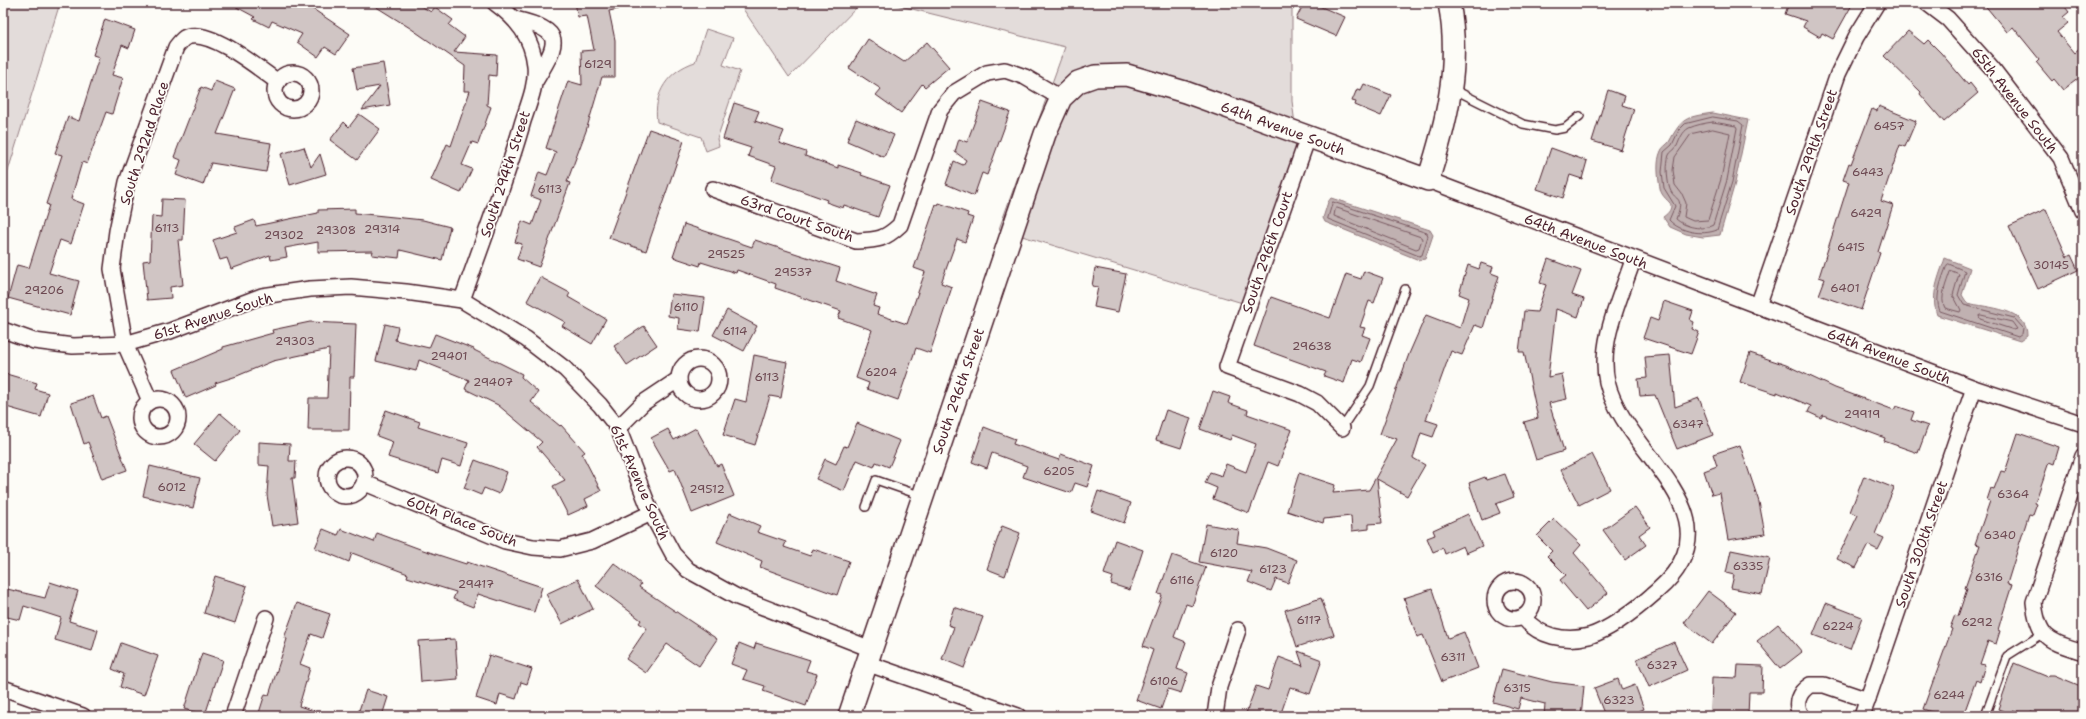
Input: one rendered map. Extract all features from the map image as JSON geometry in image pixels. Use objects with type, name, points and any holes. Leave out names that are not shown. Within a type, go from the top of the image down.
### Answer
[{"type":"street","points":[[495,3],[515,19],[543,27],[549,31],[554,39],[554,48],[535,81]]},
{"type":"street","points":[[1428,180],[1445,126],[1451,88],[1453,36],[1449,3]]},
{"type":"street","name":"South 299th Street","points":[[1758,306],[1838,74],[1856,37],[1877,3]]},
{"type":"street","name":"65th Avenue South","points":[[1927,3],[1948,19],[1992,68],[2061,158],[2083,211]]},
{"type":"street","name":"South 294th Street","points":[[462,300],[517,142],[535,81],[535,64],[531,46],[525,32],[515,19]]},
{"type":"street","name":"South 292nd Place","points":[[150,401],[124,344],[112,269],[117,231],[127,182],[176,47],[181,39],[190,36],[205,37],[247,61],[278,82]]},
{"type":"street","name":"63rd Court South","points":[[713,189],[856,241],[874,240],[888,237],[900,225],[940,110],[954,93],[987,73],[1005,70],[1025,77],[1061,98]]},
{"type":"street","name":"64th Avenue South","points":[[1087,78],[1114,74],[1151,81],[1428,180],[1633,260],[1974,388],[2083,424]]},
{"type":"street","name":"South 296th Street","points":[[849,716],[1045,134],[1061,98],[1072,87],[1087,78]]},
{"type":"street","name":"South 296th Court","points":[[1308,137],[1227,367],[1306,397],[1317,403],[1342,428]]},
{"type":"street","points":[[1523,617],[1536,629],[1558,638],[1577,638],[1600,632],[1632,611],[1659,589],[1676,570],[1686,551],[1688,532],[1681,501],[1668,478],[1622,418],[1613,400],[1607,380],[1606,356],[1609,335],[1633,260]]},
{"type":"street","name":"61st Avenue South","points":[[3,330],[34,341],[65,345],[124,344],[170,331],[262,296],[310,288],[367,288],[462,300],[526,339],[565,369],[600,405],[618,428],[651,513],[673,554],[688,570],[735,596],[869,656],[1018,716]]},
{"type":"street","points":[[618,428],[643,403],[679,379]]},
{"type":"street","name":"South 300th Street","points":[[1862,716],[1974,388]]},
{"type":"street","points":[[2083,456],[2034,602],[2036,618],[2042,634],[2055,643],[2083,652]]},
{"type":"street","name":"60th Place South","points":[[365,483],[505,541],[533,548],[560,549],[592,541],[651,513]]},
{"type":"street","points":[[233,716],[266,618]]},
{"type":"street","points":[[1215,716],[1219,687],[1238,630]]},
{"type":"street","points":[[1802,716],[1797,700],[1800,694],[1810,685],[1824,686],[1868,700]]},
{"type":"street","points":[[3,688],[83,716]]},
{"type":"lane","points":[[1451,88],[1528,125],[1555,130],[1565,128],[1580,116]]},
{"type":"lane","points":[[1342,428],[1370,386],[1405,289]]},
{"type":"lane","points":[[866,507],[876,480],[922,496]]},
{"type":"lane","points":[[1985,716],[2007,656],[2042,634]]},
{"type":"shaded area","points":[[3,3],[60,3],[3,187]]},
{"type":"shaded area","points":[[739,3],[861,3],[789,77]]},
{"type":"shaded area","points":[[888,3],[1292,3],[1292,101],[1296,132],[1308,137],[1249,305],[999,229],[1065,47]]},
{"type":"shaded area","points":[[706,29],[733,38],[723,65],[740,71],[717,139],[719,146],[706,151],[701,137],[657,122],[656,111],[657,102],[664,84],[677,71],[695,62]]},
{"type":"water","points":[[1713,113],[1748,120],[1735,183],[1720,235],[1703,237],[1686,234],[1670,227],[1663,217],[1670,211],[1671,205],[1661,191],[1658,164],[1659,155],[1663,147],[1669,142],[1681,123],[1696,116]]},
{"type":"water","points":[[1331,198],[1430,230],[1433,235],[1425,259],[1419,260],[1325,222],[1323,218],[1328,202]]},
{"type":"water","points":[[1945,258],[1970,268],[1962,295],[1967,303],[1995,308],[2014,315],[2021,320],[2026,327],[2027,336],[2020,341],[1937,315],[1934,300],[1936,286]]},
{"type":"building","points":[[229,3],[304,3],[350,34],[336,54],[325,47],[318,57],[297,42],[302,34],[272,21],[269,27],[253,19],[255,17]]},
{"type":"building","points":[[370,3],[416,3],[431,12],[435,7],[453,20],[449,25],[465,37],[454,52],[497,55],[496,76],[489,75],[487,105],[491,107],[478,144],[472,142],[462,165],[472,169],[461,193],[431,180],[447,144],[451,146],[470,91],[464,91],[465,66],[410,28]]},
{"type":"building","points":[[575,3],[619,3],[619,9],[609,11],[615,40],[615,77],[602,77],[586,131],[567,182],[570,183],[539,267],[517,259],[522,244],[515,242],[522,221],[532,225],[541,200],[531,196],[539,172],[547,175],[556,152],[546,148],[568,81],[582,85],[581,51],[594,50],[587,16],[578,17]]},
{"type":"building","points":[[1304,3],[1312,3],[1345,17],[1336,36],[1296,19]]},
{"type":"building","points":[[1789,3],[1853,3],[1833,39],[1822,33],[1820,37],[1803,27],[1806,21],[1785,14]]},
{"type":"building","points":[[1983,3],[2062,3],[2069,12],[2063,17],[2068,23],[2057,32],[2074,53],[2083,45],[2083,75],[2063,90],[2054,79],[2052,81],[2036,62],[2039,59],[2013,27],[2007,32]]},
{"type":"building","points":[[105,19],[135,30],[129,48],[122,45],[112,75],[123,78],[112,114],[106,112],[87,164],[82,162],[71,199],[84,204],[71,244],[60,240],[49,273],[79,281],[70,315],[8,298],[17,265],[29,268],[49,205],[46,204],[62,155],[55,153],[68,117],[79,121],[99,57],[93,55]]},
{"type":"building","points":[[1908,31],[1924,44],[1928,40],[1968,85],[1970,83],[1978,93],[1944,122],[1920,94],[1921,92],[1884,56]]},
{"type":"building","points":[[868,39],[904,62],[927,42],[949,67],[925,87],[922,84],[901,113],[876,95],[881,89],[849,68]]},
{"type":"building","points":[[383,63],[390,105],[362,110],[380,86],[357,90],[353,68]]},
{"type":"building","points":[[215,81],[235,89],[217,134],[271,143],[266,172],[211,163],[203,185],[176,175],[181,160],[174,157],[201,87],[211,91]]},
{"type":"building","points":[[1364,84],[1391,95],[1381,116],[1355,105],[1356,102],[1352,101],[1357,89],[1361,90]]},
{"type":"building","points":[[1608,90],[1625,96],[1622,105],[1634,109],[1621,150],[1592,141]]},
{"type":"building","points":[[982,102],[1010,112],[987,175],[982,173],[974,196],[946,184],[954,161],[963,165],[966,160],[955,152],[959,139],[967,142]]},
{"type":"building","points":[[734,103],[759,111],[755,121],[784,131],[779,143],[806,152],[805,156],[838,168],[838,165],[862,173],[861,175],[890,185],[878,217],[844,205],[843,208],[826,202],[827,200],[771,180],[776,166],[748,156],[751,148],[723,139]]},
{"type":"building","points":[[1879,106],[1916,121],[1905,147],[1900,145],[1881,201],[1893,205],[1878,252],[1880,253],[1861,310],[1819,295],[1825,279],[1819,277],[1849,182],[1843,180],[1849,163],[1851,164],[1872,109],[1877,111]]},
{"type":"building","points":[[359,114],[380,129],[357,160],[330,140],[344,122],[349,127]]},
{"type":"building","points":[[856,119],[894,135],[884,157],[847,141]]},
{"type":"building","points":[[649,129],[684,141],[646,251],[609,238]]},
{"type":"building","points":[[304,147],[311,167],[320,154],[326,174],[290,185],[281,154]]},
{"type":"building","points":[[1551,148],[1587,161],[1582,179],[1570,175],[1563,198],[1537,189]]},
{"type":"building","points":[[162,199],[185,200],[183,240],[178,240],[183,285],[170,287],[171,298],[147,300],[143,261],[150,260],[152,216],[161,217]]},
{"type":"building","points":[[939,203],[968,213],[967,216],[973,218],[965,242],[957,239],[941,283],[952,287],[930,353],[916,348],[898,400],[867,389],[869,383],[856,378],[872,330],[838,318],[841,311],[775,288],[776,284],[737,270],[736,273],[701,262],[700,266],[673,257],[684,224],[752,247],[755,240],[840,268],[836,281],[877,295],[873,306],[879,308],[877,314],[907,324],[925,272],[914,268],[936,204],[938,205]]},
{"type":"building","points":[[355,209],[355,213],[423,220],[450,227],[442,260],[400,250],[399,258],[372,255],[373,251],[318,252],[318,242],[285,248],[287,257],[271,260],[270,255],[231,269],[227,258],[220,260],[213,240],[237,232],[235,227],[254,220],[256,226],[318,213],[318,210]]},
{"type":"building","points":[[2046,209],[2067,257],[2071,255],[2078,270],[2038,289],[2009,226]]},
{"type":"building","points":[[1548,259],[1581,271],[1572,295],[1584,299],[1578,317],[1556,309],[1548,377],[1562,374],[1567,399],[1549,403],[1564,451],[1536,460],[1524,422],[1538,418],[1524,352],[1519,352],[1524,311],[1537,312],[1546,285],[1540,283]]},
{"type":"building","points":[[1481,263],[1493,267],[1491,273],[1499,276],[1483,328],[1475,325],[1462,355],[1451,351],[1426,420],[1438,424],[1433,437],[1421,433],[1413,458],[1425,465],[1407,496],[1377,479],[1382,523],[1369,524],[1369,529],[1352,531],[1351,516],[1324,519],[1323,523],[1287,511],[1299,473],[1335,485],[1333,493],[1369,490],[1397,439],[1380,434],[1409,354],[1426,315],[1460,328],[1469,298],[1459,294],[1468,265],[1479,269]]},
{"type":"building","points":[[1095,268],[1126,274],[1118,312],[1094,307],[1098,287],[1092,286]]},
{"type":"building","points":[[1364,271],[1383,278],[1374,303],[1369,301],[1360,327],[1365,328],[1362,335],[1370,338],[1361,362],[1352,359],[1344,383],[1324,376],[1326,372],[1254,346],[1271,297],[1330,318],[1346,274],[1361,279]]},
{"type":"building","points":[[540,277],[570,293],[568,297],[606,319],[592,344],[562,326],[565,322],[527,301]]},
{"type":"building","points":[[671,294],[705,298],[700,332],[678,329],[679,318],[668,316]]},
{"type":"building","points":[[1664,301],[1693,311],[1690,320],[1694,322],[1692,329],[1699,332],[1691,354],[1643,338],[1650,318],[1658,321]]},
{"type":"building","points":[[727,310],[757,326],[744,351],[713,335]]},
{"type":"building","points":[[310,322],[356,324],[354,377],[350,377],[349,430],[308,430],[309,398],[327,398],[329,349],[273,361],[237,376],[215,383],[216,385],[186,398],[174,370],[223,349],[223,347],[273,333],[272,330]]},
{"type":"building","points":[[385,324],[398,327],[395,340],[429,348],[435,334],[474,349],[522,374],[521,377],[538,392],[531,402],[560,426],[561,425],[585,452],[582,454],[601,491],[585,499],[588,506],[568,515],[553,486],[565,480],[537,447],[542,442],[498,405],[465,389],[469,380],[419,360],[416,371],[376,361]]},
{"type":"building","points":[[644,326],[657,345],[627,365],[614,346]]},
{"type":"building","points":[[1750,353],[1786,365],[1835,388],[1894,410],[1896,406],[1914,412],[1911,420],[1928,426],[1918,453],[1884,441],[1885,438],[1823,415],[1821,418],[1808,412],[1811,406],[1777,392],[1777,394],[1740,382]]},
{"type":"building","points":[[754,355],[787,362],[781,398],[770,396],[755,445],[723,435],[735,399],[746,402]]},
{"type":"building","points":[[1670,355],[1675,407],[1699,398],[1713,435],[1677,449],[1655,395],[1640,396],[1638,379],[1647,378],[1645,357]]},
{"type":"building","points":[[3,373],[37,383],[35,389],[48,393],[41,417],[3,406]]},
{"type":"building","points":[[1213,391],[1230,397],[1228,403],[1248,410],[1247,414],[1292,430],[1278,466],[1268,462],[1249,513],[1213,499],[1217,488],[1205,483],[1210,472],[1222,476],[1226,464],[1246,472],[1256,444],[1232,435],[1230,440],[1200,429]]},
{"type":"building","points":[[93,396],[101,418],[106,416],[127,470],[102,479],[88,442],[84,444],[71,403]]},
{"type":"building","points":[[386,410],[420,422],[418,427],[468,443],[461,466],[442,460],[438,473],[388,457],[393,442],[377,436]]},
{"type":"building","points":[[1166,410],[1191,418],[1181,448],[1156,440]]},
{"type":"building","points":[[220,413],[240,430],[215,461],[194,444]]},
{"type":"building","points":[[857,423],[900,441],[889,467],[876,462],[874,467],[857,460],[844,491],[816,479],[825,459],[836,464],[844,446],[847,447]]},
{"type":"building","points":[[984,427],[1015,439],[1013,444],[1059,460],[1061,454],[1094,466],[1087,487],[1075,483],[1071,493],[1023,477],[1027,466],[992,453],[987,468],[972,462]]},
{"type":"building","points":[[696,428],[717,466],[721,464],[734,496],[692,513],[675,469],[670,471],[651,438],[668,429],[674,440]]},
{"type":"building","points":[[2018,433],[2059,447],[2054,464],[2049,462],[2035,503],[2037,504],[2033,515],[2029,514],[2007,584],[2012,585],[1998,630],[2000,631],[1996,644],[1988,641],[1980,664],[1985,665],[1980,682],[1976,680],[1963,716],[1943,716],[1923,709],[1952,629],[1950,628],[1955,615],[1958,616],[1967,589],[1965,588],[1980,545],[1975,544],[1990,501],[1987,500],[1991,488],[1994,489],[2001,471],[2005,472]]},
{"type":"building","points":[[259,442],[290,444],[289,461],[296,461],[295,478],[292,478],[298,522],[272,526],[267,495],[269,466],[259,465]]},
{"type":"building","points":[[1740,445],[1759,502],[1765,534],[1728,540],[1720,493],[1712,495],[1704,471],[1717,466],[1713,454]]},
{"type":"building","points":[[1592,454],[1610,489],[1579,505],[1561,470]]},
{"type":"building","points":[[475,460],[507,472],[499,494],[484,488],[481,495],[464,488]]},
{"type":"building","points":[[150,466],[200,478],[193,508],[143,496]]},
{"type":"building","points":[[1505,474],[1514,497],[1496,504],[1500,513],[1482,520],[1469,483],[1485,477],[1486,480]]},
{"type":"building","points":[[1864,476],[1894,488],[1875,534],[1884,538],[1878,550],[1868,545],[1856,568],[1837,559],[1858,515],[1850,512]]},
{"type":"building","points":[[1098,491],[1131,503],[1124,523],[1091,511]]},
{"type":"building","points":[[1635,507],[1650,527],[1639,535],[1646,545],[1625,560],[1603,530]]},
{"type":"building","points":[[730,513],[760,526],[757,532],[786,542],[784,547],[810,556],[813,549],[849,561],[837,595],[760,567],[762,561],[717,542]]},
{"type":"building","points":[[1468,514],[1482,546],[1466,553],[1463,546],[1445,554],[1443,548],[1433,552],[1427,538],[1435,535],[1433,530]]},
{"type":"building","points":[[1554,519],[1581,545],[1574,553],[1608,593],[1586,611],[1560,580],[1566,575],[1547,556],[1552,551],[1537,536]]},
{"type":"building","points":[[1206,524],[1239,530],[1237,543],[1266,548],[1297,560],[1288,583],[1276,579],[1271,591],[1248,582],[1252,572],[1199,562]]},
{"type":"building","points":[[1002,526],[1020,533],[1005,576],[987,569]]},
{"type":"building","points":[[323,529],[338,535],[341,529],[374,542],[377,533],[420,549],[466,564],[467,562],[542,587],[534,612],[478,594],[473,607],[453,599],[456,592],[407,577],[408,574],[352,553],[349,562],[315,548]]},
{"type":"building","points":[[1115,540],[1143,550],[1130,590],[1111,584],[1113,577],[1104,574]]},
{"type":"building","points":[[1731,550],[1770,558],[1762,594],[1731,588],[1734,575],[1726,573]]},
{"type":"building","points":[[1172,555],[1206,567],[1192,606],[1186,604],[1174,637],[1186,642],[1177,669],[1188,673],[1181,693],[1168,689],[1161,709],[1136,700],[1153,650],[1143,646],[1162,595],[1158,594]]},
{"type":"building","points":[[614,563],[641,584],[639,587],[717,639],[699,666],[667,644],[646,673],[626,659],[647,628],[639,623],[641,620],[596,586]]},
{"type":"building","points":[[215,576],[247,586],[235,623],[204,613]]},
{"type":"building","points":[[578,579],[593,609],[562,624],[546,594]]},
{"type":"building","points":[[50,582],[78,591],[69,621],[98,630],[92,651],[55,640],[61,618],[24,606],[20,620],[3,616],[3,588],[45,598]]},
{"type":"building","points":[[1432,589],[1448,638],[1464,632],[1478,668],[1442,682],[1423,635],[1417,637],[1404,598]]},
{"type":"building","points":[[1708,591],[1736,612],[1712,644],[1684,623]]},
{"type":"building","points":[[1321,598],[1334,635],[1297,647],[1285,610]]},
{"type":"building","points":[[297,603],[330,614],[322,638],[311,634],[300,664],[310,668],[299,706],[323,714],[322,716],[258,716],[265,694],[269,695],[287,639],[284,638]]},
{"type":"building","points":[[1826,603],[1862,617],[1850,649],[1813,635]]},
{"type":"building","points":[[954,607],[983,617],[964,668],[942,659],[954,627],[948,625]]},
{"type":"building","points":[[1778,624],[1802,652],[1780,669],[1757,641]]},
{"type":"building","points":[[455,639],[458,679],[421,682],[418,641]]},
{"type":"building","points":[[1674,642],[1687,670],[1649,687],[1637,659]]},
{"type":"building","points":[[121,643],[158,656],[144,695],[120,687],[124,674],[112,669]]},
{"type":"building","points":[[739,643],[754,649],[756,643],[810,660],[806,671],[817,674],[806,706],[763,691],[765,686],[743,679],[747,670],[731,664]]},
{"type":"building","points":[[1298,651],[1322,660],[1310,694],[1290,687],[1280,716],[1245,716],[1256,686],[1268,690],[1279,657],[1303,666]]},
{"type":"building","points":[[202,653],[223,660],[205,715],[184,709]]},
{"type":"building","points":[[489,655],[532,669],[527,684],[521,682],[516,699],[500,694],[497,705],[476,698]]},
{"type":"building","points":[[2014,663],[2048,677],[2049,675],[2054,675],[2083,687],[2083,716],[2044,716],[2031,711],[2030,716],[2013,710],[2011,714],[1998,709]]},
{"type":"building","points":[[1738,665],[1763,666],[1762,692],[1749,692],[1748,716],[1711,716],[1712,677],[1737,678]]},
{"type":"building","points":[[1502,669],[1552,682],[1584,686],[1581,716],[1544,716],[1545,704],[1521,698],[1518,709],[1493,702]]},
{"type":"building","points":[[1618,679],[1622,690],[1635,685],[1644,709],[1626,716],[1605,716],[1594,688]]},
{"type":"building","points":[[366,690],[388,697],[382,716],[357,716]]}]
